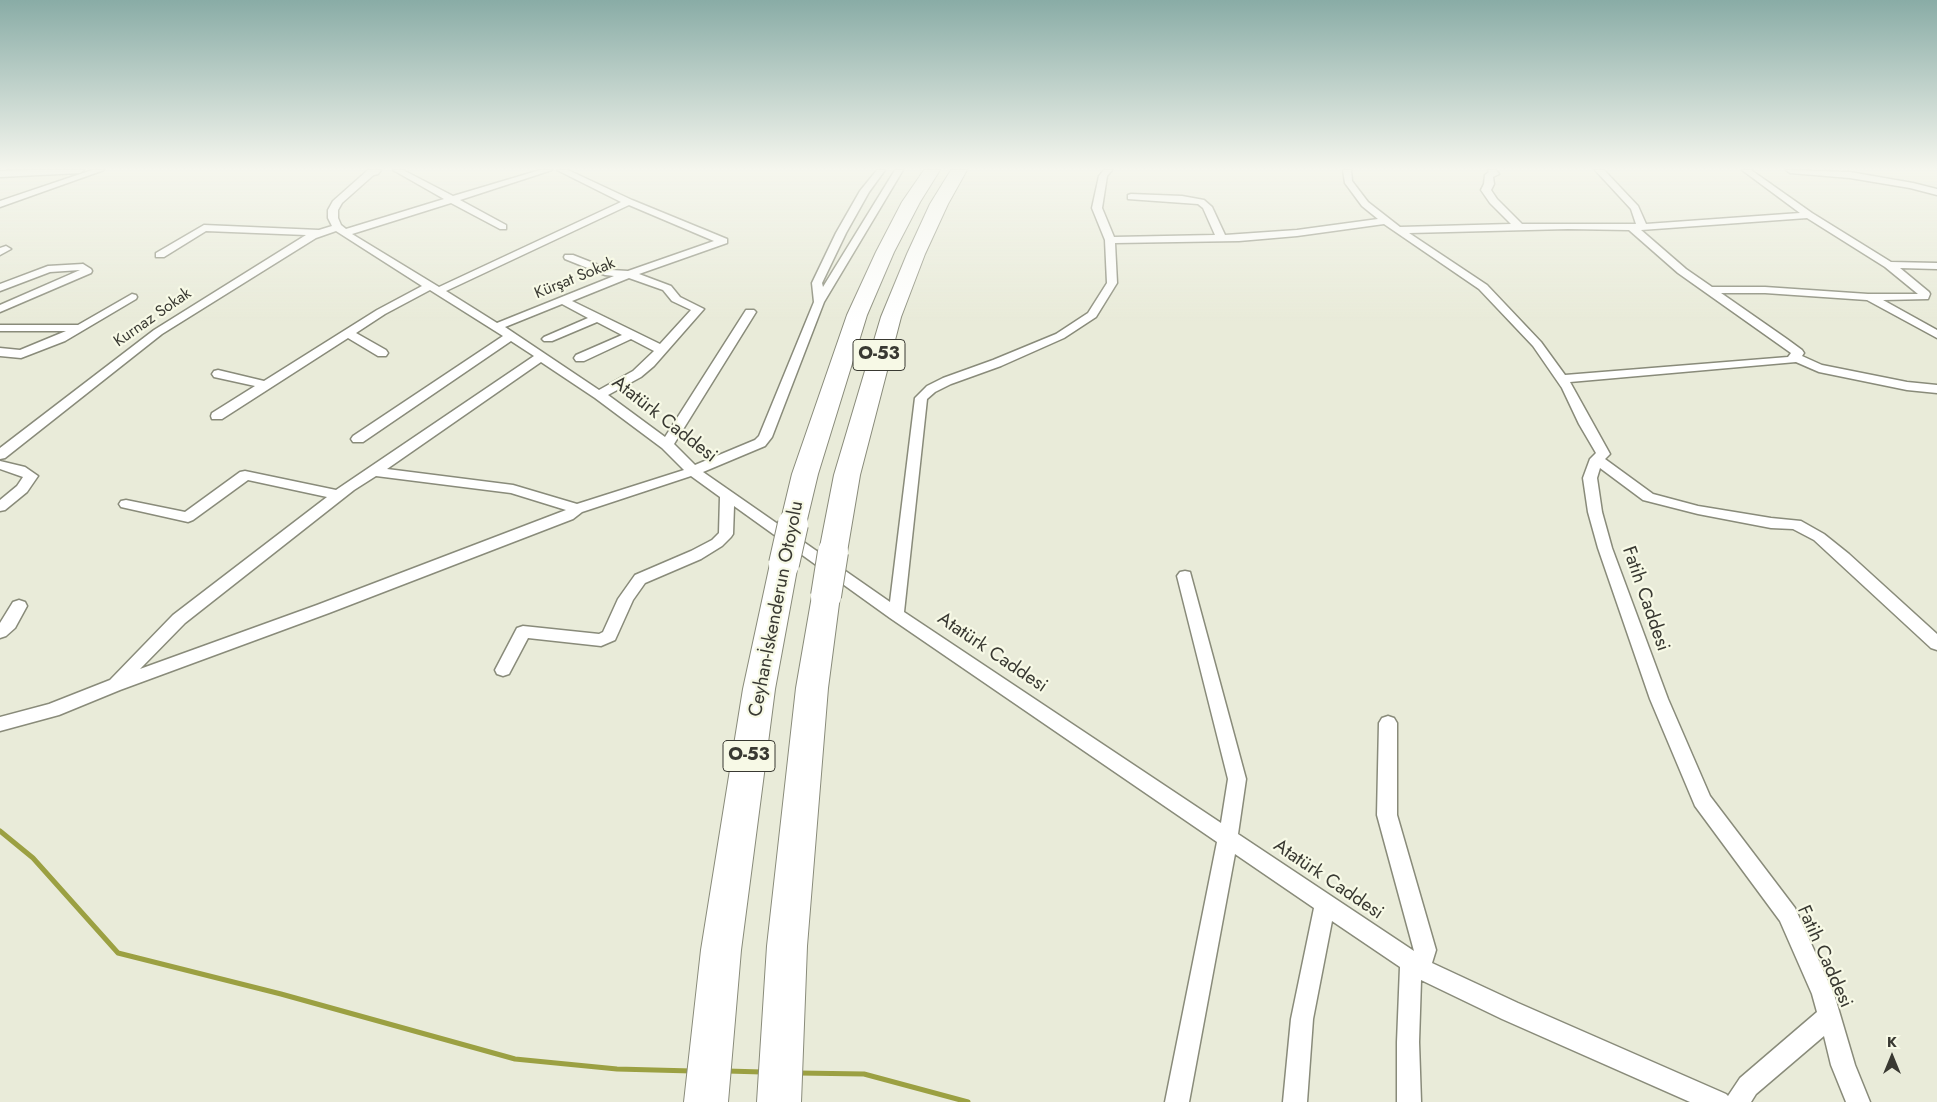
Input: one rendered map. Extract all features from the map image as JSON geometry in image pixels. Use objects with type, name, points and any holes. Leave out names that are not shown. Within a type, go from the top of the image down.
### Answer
[{"type":"highway","name":"Ceyhan-İskenderun Otoyolu","points":[[706,1102],[721,950],[759,688],[784,564],[805,474],[857,315],[901,221]]},
{"type":"highway","name":"O-53","points":[[779,1102],[786,946],[812,688],[833,552],[847,475],[891,317],[931,221]]},
{"type":"street","points":[[335,221],[341,230]]},
{"type":"street","name":"Kurnaz Sokak","points":[[0,454],[158,332],[312,236],[372,221]]},
{"type":"street","points":[[493,221],[503,227]]},
{"type":"street","points":[[217,416],[381,312],[585,221]]},
{"type":"street","name":"Kürşat Sokak","points":[[496,327],[629,274],[723,241],[676,221]]},
{"type":"street","points":[[819,302],[817,283],[848,221]]},
{"type":"street","points":[[0,724],[53,710],[114,685],[323,609],[568,516],[577,509],[693,471],[760,443],[765,437],[819,302],[868,221]]},
{"type":"street","points":[[896,614],[921,398],[931,389],[947,381],[997,363],[1060,336],[1092,315],[1112,283],[1110,240],[1102,221]]},
{"type":"street","points":[[1213,221],[1221,238]]},
{"type":"street","name":"Fatih Caddesi","points":[[1386,221],[1483,287],[1537,344],[1563,379],[1585,424],[1603,454],[1597,460],[1590,478],[1595,512],[1659,699],[1702,800],[1788,915],[1823,994],[1843,1065],[1858,1102]]},
{"type":"street","points":[[1513,221],[1519,227]]},
{"type":"street","points":[[1563,379],[1792,360],[1798,353],[1712,290],[1682,271],[1638,228],[1637,221]]},
{"type":"street","points":[[1110,240],[1221,238],[1392,226],[1638,228],[1724,221]]},
{"type":"street","points":[[1712,290],[1765,290],[1924,297],[1926,294],[1889,265],[1819,221]]},
{"type":"street","points":[[160,256],[204,228],[320,233]]},
{"type":"street","name":"Atatürk Caddesi","points":[[341,230],[542,356],[667,445],[693,471],[896,614],[1416,965],[1686,1095],[1718,1102]]},
{"type":"street","points":[[570,257],[609,273],[629,274],[667,288],[676,299],[698,309],[638,374],[599,395]]},
{"type":"street","points":[[1889,265],[1937,266]]},
{"type":"street","points":[[0,288],[48,269],[84,267],[88,271],[0,309]]},
{"type":"street","points":[[1868,296],[1937,336]]},
{"type":"street","points":[[0,352],[21,354],[61,339],[132,297]]},
{"type":"street","points":[[564,301],[662,350]]},
{"type":"street","points":[[667,445],[750,312]]},
{"type":"street","points":[[548,339],[597,318]]},
{"type":"street","points":[[0,328],[80,328]]},
{"type":"street","points":[[348,333],[382,353]]},
{"type":"street","points":[[580,358],[630,335]]},
{"type":"street","points":[[358,439],[510,336]]},
{"type":"street","points":[[114,685],[179,619],[337,495],[374,472],[542,356]]},
{"type":"street","points":[[1794,357],[1819,368],[1907,386],[1937,389]]},
{"type":"street","points":[[218,374],[265,386]]},
{"type":"street","points":[[1597,460],[1648,497],[1698,510],[1771,523],[1796,524],[1819,537],[1844,558],[1937,644]]},
{"type":"street","points":[[0,465],[20,470],[31,476],[22,489],[0,507]]},
{"type":"street","points":[[374,472],[513,489],[577,509]]},
{"type":"street","points":[[126,504],[188,517],[245,475],[337,495]]},
{"type":"street","points":[[503,670],[523,632],[601,640],[609,636],[626,599],[640,579],[696,555],[717,543],[726,534],[728,496]]},
{"type":"street","points":[[1177,1102],[1228,838],[1237,779],[1185,576]]},
{"type":"street","points":[[0,632],[10,624],[20,606]]},
{"type":"street","points":[[1388,723],[1387,815],[1425,950],[1416,965],[1408,1042],[1409,1102]]},
{"type":"street","points":[[1295,1102],[1302,1019],[1325,905]]},
{"type":"street","points":[[1737,1102],[1748,1086],[1830,1016]]},
{"type":"waterway","points":[[0,831],[33,858],[118,953],[281,994],[515,1059],[617,1069],[692,1071]]},
{"type":"waterway","points":[[727,1071],[762,1072]]},
{"type":"waterway","points":[[799,1073],[864,1074],[968,1102]]}]
